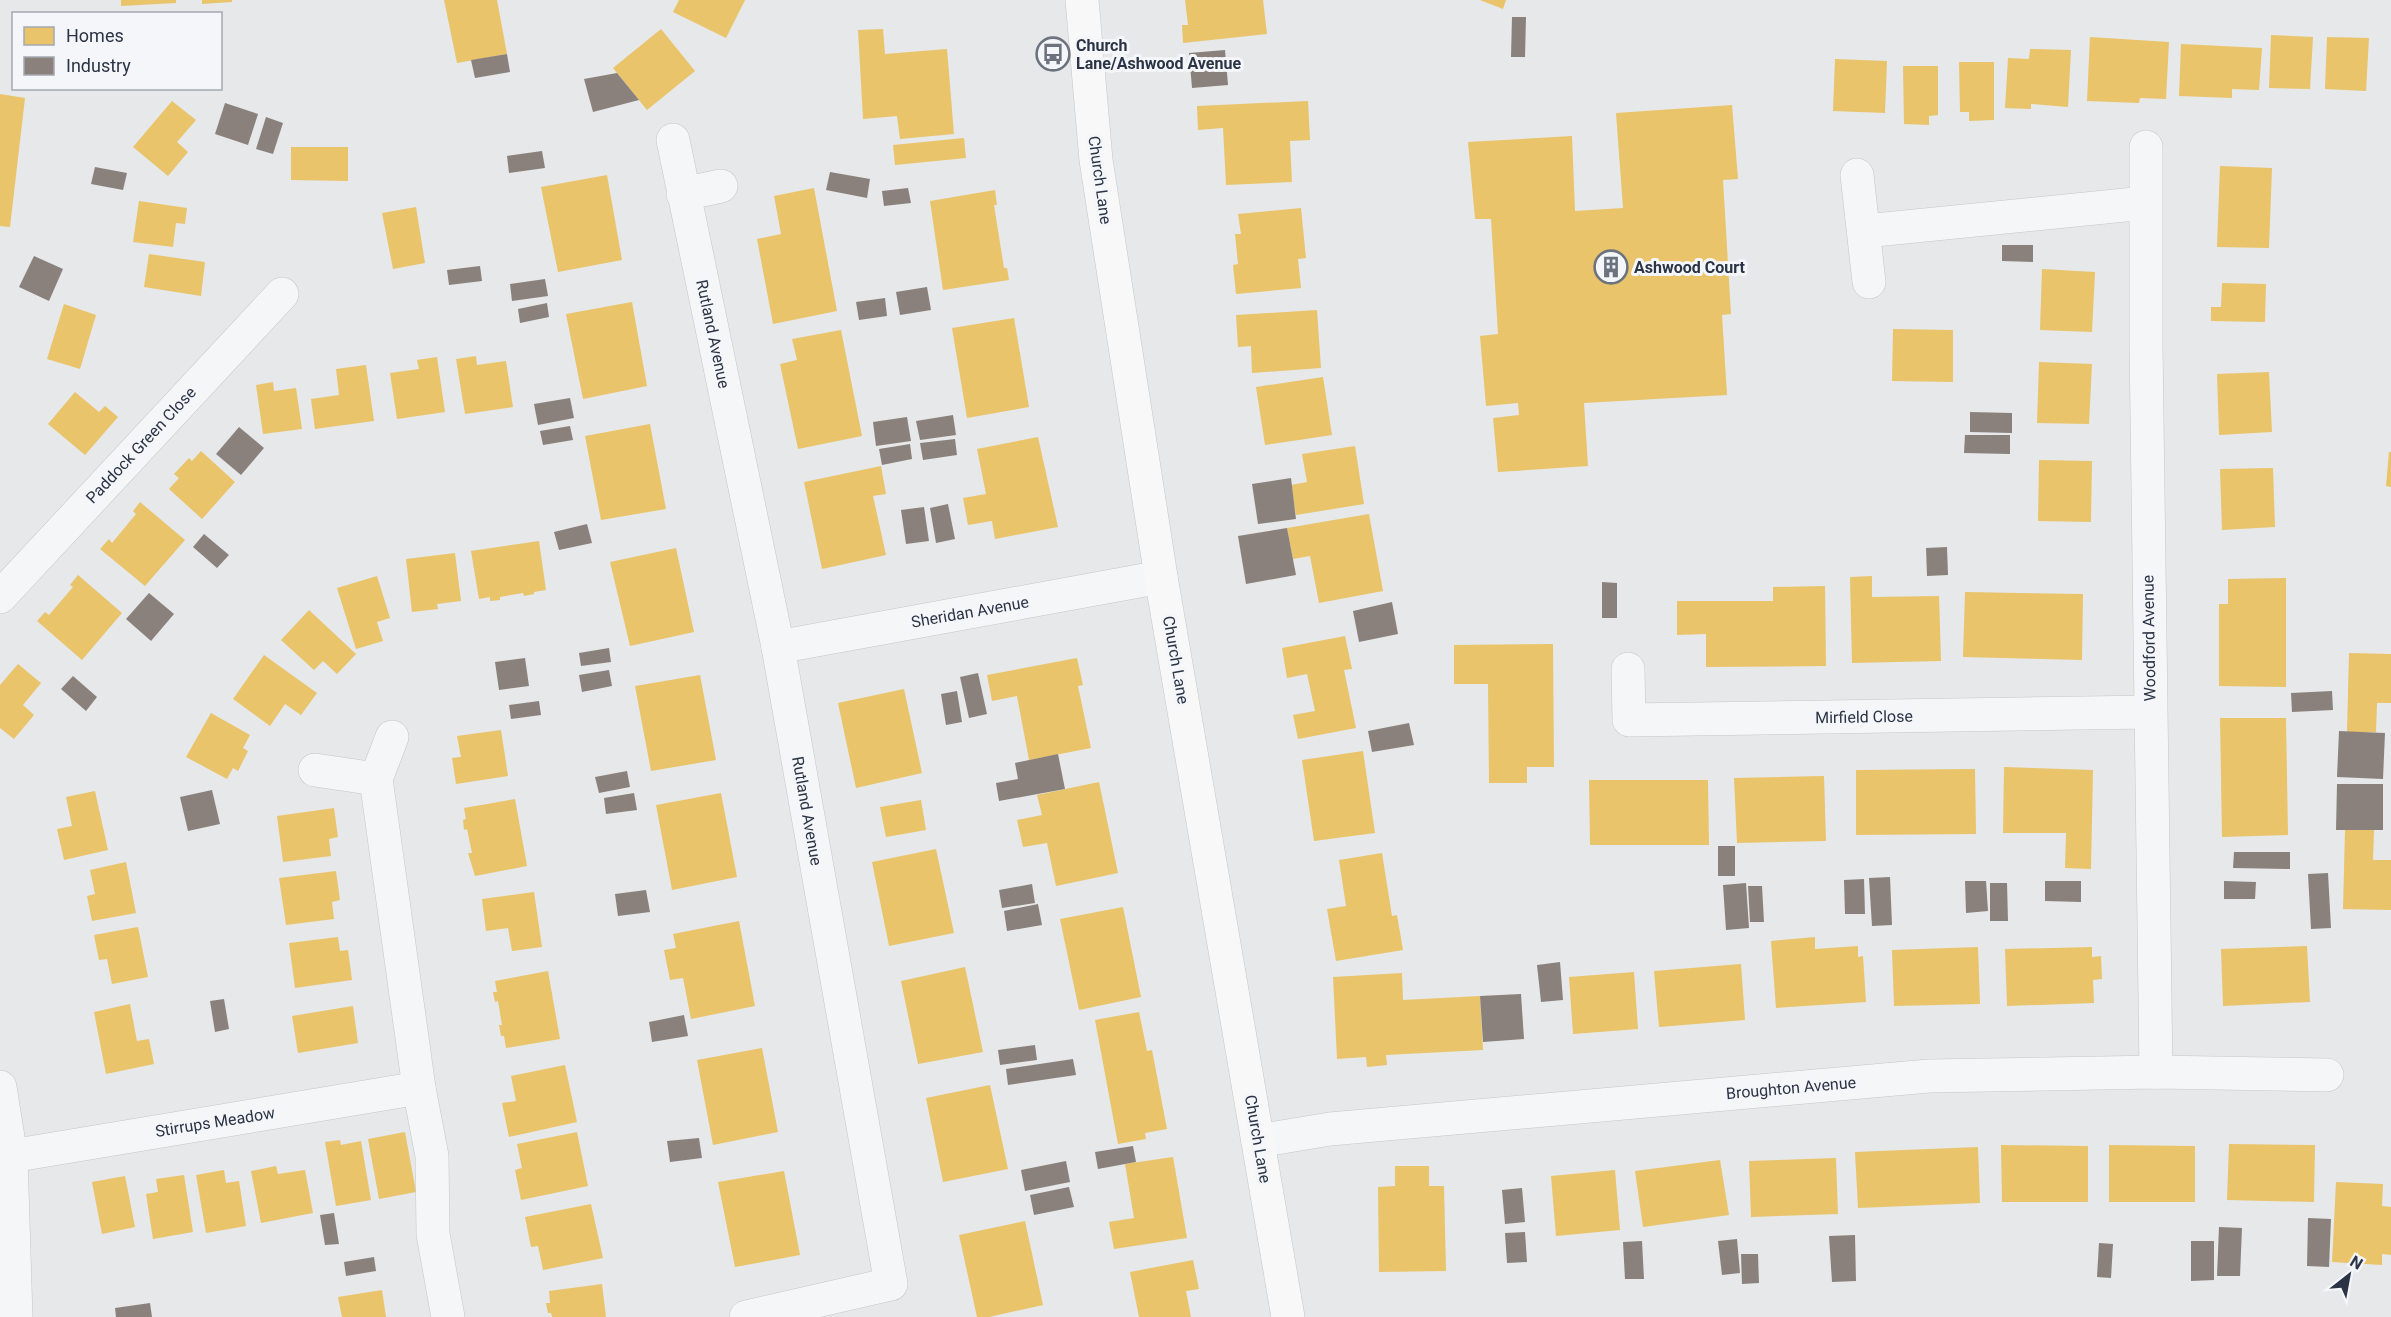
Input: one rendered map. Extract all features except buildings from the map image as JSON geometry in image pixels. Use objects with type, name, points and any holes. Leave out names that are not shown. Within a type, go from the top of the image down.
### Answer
[{"type":"main road","name":"Church Lane","points":[[1082,0],[1096,160],[1161,577],[1288,1317]]},
{"type":"street","name":"Rutland Avenue","points":[[673,140],[778,647],[891,1284],[746,1317]]},
{"type":"street","name":"Woodford Avenue","points":[[2146,147],[2150,712],[2156,1072]]},
{"type":"street","points":[[1857,175],[1869,282]]},
{"type":"street","points":[[683,194],[721,186]]},
{"type":"street","points":[[1864,231],[2145,203]]},
{"type":"street","name":"Paddock Green Close","points":[[0,597],[282,294]]},
{"type":"street","name":"Sheridan Avenue","points":[[778,647],[1161,577]]},
{"type":"street","name":"Mirfield Close","points":[[1628,669],[1629,720],[2150,712]]},
{"type":"street","points":[[392,737],[376,779],[419,1088],[432,1156],[433,1234],[448,1317]]},
{"type":"street","points":[[315,770],[376,779]]},
{"type":"street","name":"Broughton Avenue","points":[[1258,1141],[1330,1129],[1929,1076],[2156,1072],[2327,1075]]},
{"type":"street","points":[[0,1086],[11,1156],[16,1317]]},
{"type":"street","name":"Stirrups Meadow","points":[[11,1156],[419,1088]]},
{"type":"place","name":"Church Lane/Ashwood Avenue","points":[[1053,54]]},
{"type":"place","name":"Ashwood Court","points":[[1611,267]]}]
